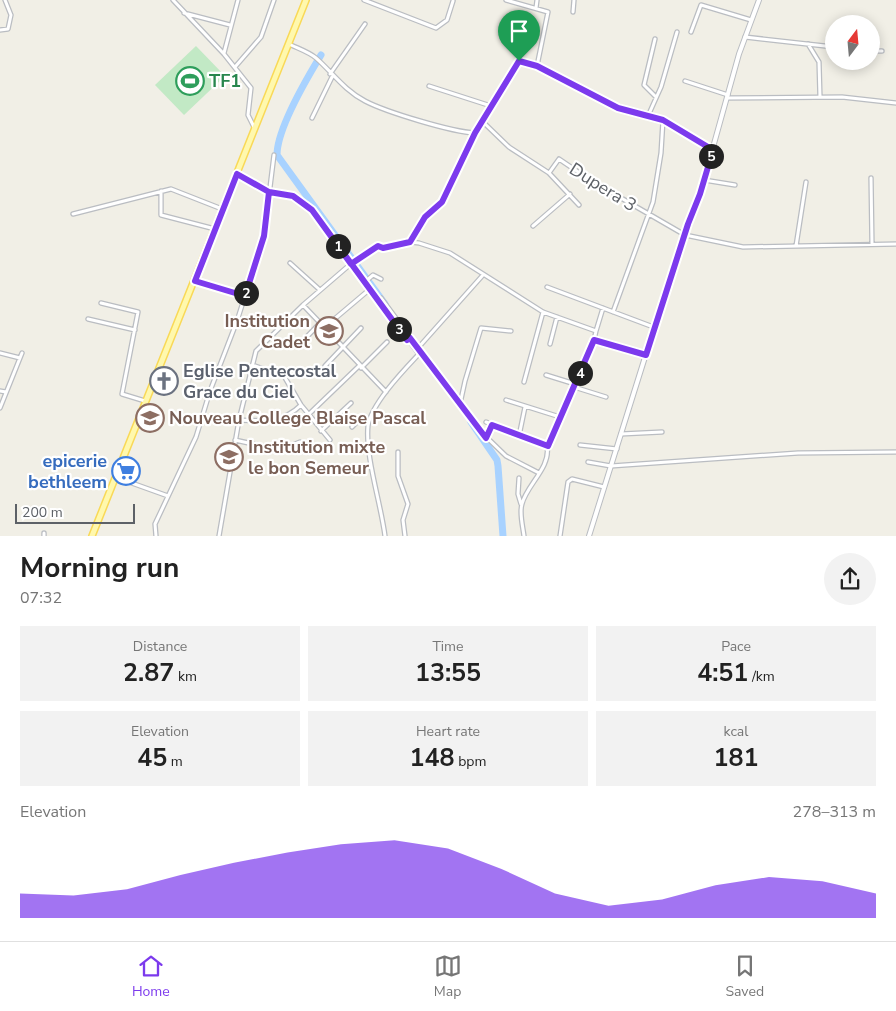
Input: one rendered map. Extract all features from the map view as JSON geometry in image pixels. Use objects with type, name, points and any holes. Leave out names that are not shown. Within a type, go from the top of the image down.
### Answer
[{"type":"main road","points":[[92,536],[114,476],[195,281],[306,0]]},
{"type":"street","points":[[0,30],[7,30],[10,26],[11,15],[5,0]]},
{"type":"street","points":[[173,0],[224,54],[252,90],[248,115],[255,128]]},
{"type":"street","points":[[224,54],[238,0]]},
{"type":"street","points":[[235,67],[261,37],[274,0]]},
{"type":"street","points":[[364,0],[436,28],[447,20],[453,1]]},
{"type":"street","points":[[506,0],[548,12],[549,15],[537,66]]},
{"type":"street","points":[[536,8],[537,0]]},
{"type":"street","points":[[573,12],[574,0]]},
{"type":"street","points":[[589,536],[704,180],[744,36],[759,0]]},
{"type":"street","points":[[691,32],[701,6],[751,20]]},
{"type":"street","points":[[184,13],[230,25]]},
{"type":"street","points":[[312,118],[331,75],[365,24]]},
{"type":"street","points":[[648,116],[664,80],[677,32]]},
{"type":"street","points":[[744,36],[825,45]]},
{"type":"street","points":[[655,39],[644,85],[656,97]]},
{"type":"street","points":[[288,43],[318,60],[331,75],[364,100],[450,129],[475,133]]},
{"type":"street","points":[[808,44],[819,62],[820,97]]},
{"type":"street","points":[[410,242],[425,217],[442,202],[475,133],[519,61],[537,66],[618,108],[663,120],[713,150]]},
{"type":"street","points":[[686,81],[727,96],[842,97],[896,103]]},
{"type":"street","points":[[429,86],[491,106]]},
{"type":"street","points":[[613,312],[649,215],[659,171],[663,120]]},
{"type":"street","name":"Dupera 3","points":[[482,121],[509,147],[549,174],[559,159],[685,235],[743,247],[896,244]]},
{"type":"street","points":[[156,536],[155,524],[196,437],[264,236],[274,155]]},
{"type":"street","points":[[237,174],[269,192],[293,196],[312,210],[353,262],[370,289],[486,438],[516,463],[539,473]]},
{"type":"street","points":[[549,174],[579,205]]},
{"type":"street","points":[[872,178],[872,244]]},
{"type":"street","points":[[704,180],[735,185]]},
{"type":"street","points":[[796,246],[806,182]]},
{"type":"street","points":[[73,214],[170,189],[223,210]]},
{"type":"street","points":[[161,191],[160,215],[215,229]]},
{"type":"street","points":[[533,226],[570,194]]},
{"type":"street","points":[[219,536],[239,420],[252,365],[260,345],[353,262],[378,246],[383,248],[410,242],[420,242],[457,257],[482,276],[543,312],[596,331]]},
{"type":"street","points":[[290,263],[320,290]]},
{"type":"street","points":[[366,281],[373,275],[381,279]]},
{"type":"street","points":[[417,349],[482,276]]},
{"type":"street","points":[[195,281],[245,296]]},
{"type":"street","points":[[547,287],[656,328]]},
{"type":"street","points":[[326,327],[370,289]]},
{"type":"street","points":[[381,298],[409,339]]},
{"type":"street","points":[[101,303],[138,312],[122,394],[146,402]]},
{"type":"street","points":[[303,305],[326,327],[360,367],[386,392]]},
{"type":"street","points":[[522,504],[539,473],[560,417],[575,386],[594,340],[603,308]]},
{"type":"street","points":[[524,382],[543,312]]},
{"type":"street","points":[[550,344],[557,317]]},
{"type":"street","points":[[88,319],[135,330]]},
{"type":"street","points":[[298,346],[321,322]]},
{"type":"street","points":[[325,366],[361,328]]},
{"type":"street","points":[[460,404],[464,381],[481,328],[512,331]]},
{"type":"street","points":[[594,340],[646,355]]},
{"type":"street","points":[[308,415],[387,342]]},
{"type":"street","points":[[385,536],[371,460],[368,424],[386,392],[419,354],[417,349]]},
{"type":"street","points":[[0,353],[20,358]]},
{"type":"street","points":[[0,408],[22,353]]},
{"type":"street","points":[[252,365],[284,376],[308,415],[320,431],[330,440]]},
{"type":"street","points":[[546,375],[606,397]]},
{"type":"street","points":[[0,391],[6,392]]},
{"type":"street","points":[[506,400],[560,417]]},
{"type":"street","points":[[320,431],[351,403]]},
{"type":"street","points":[[239,420],[263,421],[290,416],[301,405]]},
{"type":"street","points":[[519,436],[526,407]]},
{"type":"street","points":[[352,427],[360,419],[368,424]]},
{"type":"street","points":[[486,422],[548,446]]},
{"type":"street","points":[[486,438],[492,425]]},
{"type":"street","points":[[622,434],[662,432]]},
{"type":"street","points":[[235,440],[280,450],[300,442]]},
{"type":"street","points":[[580,445],[616,449]]},
{"type":"street","points":[[398,452],[398,476],[408,504],[403,520],[405,536]]},
{"type":"street","points":[[588,462],[611,466],[798,453],[896,452]]},
{"type":"street","points":[[114,476],[168,496]]},
{"type":"street","points":[[518,478],[518,494],[522,504],[524,536]]},
{"type":"street","points":[[560,536],[568,482],[572,479],[604,487]]},
{"type":"green space","name":"TF1","points":[[196,46],[225,76],[184,115],[155,85]]},
{"type":"waterway","points":[[321,55],[287,118],[278,144],[277,155],[385,304]]},
{"type":"waterway","points":[[471,422],[497,460],[503,536]]},
{"type":"place","name":"TF1","points":[[190,81]]},
{"type":"place","name":"Institution Cadet","points":[[329,331]]},
{"type":"place","name":"Eglise Pentecostal Grace du Ciel","points":[[164,381]]},
{"type":"place","name":"Nouveau College Blaise Pascal","points":[[150,418]]},
{"type":"place","name":"Institution mixte le bon Semeur","points":[[229,457]]},
{"type":"place","name":"epicerie bethleem","points":[[126,471]]},
{"type":"route","points":[[519,61],[509,74],[475,133],[442,202],[425,217],[410,242],[383,248],[378,246],[367,251],[351,264],[312,210],[293,196],[269,192],[237,174],[195,281],[245,296],[264,236],[269,192],[293,196],[312,210],[394,322],[396,324],[407,340],[410,338],[486,438],[492,425],[526,440],[548,446],[594,340],[646,355],[713,150],[663,120],[618,108],[537,66],[519,61]]}]
